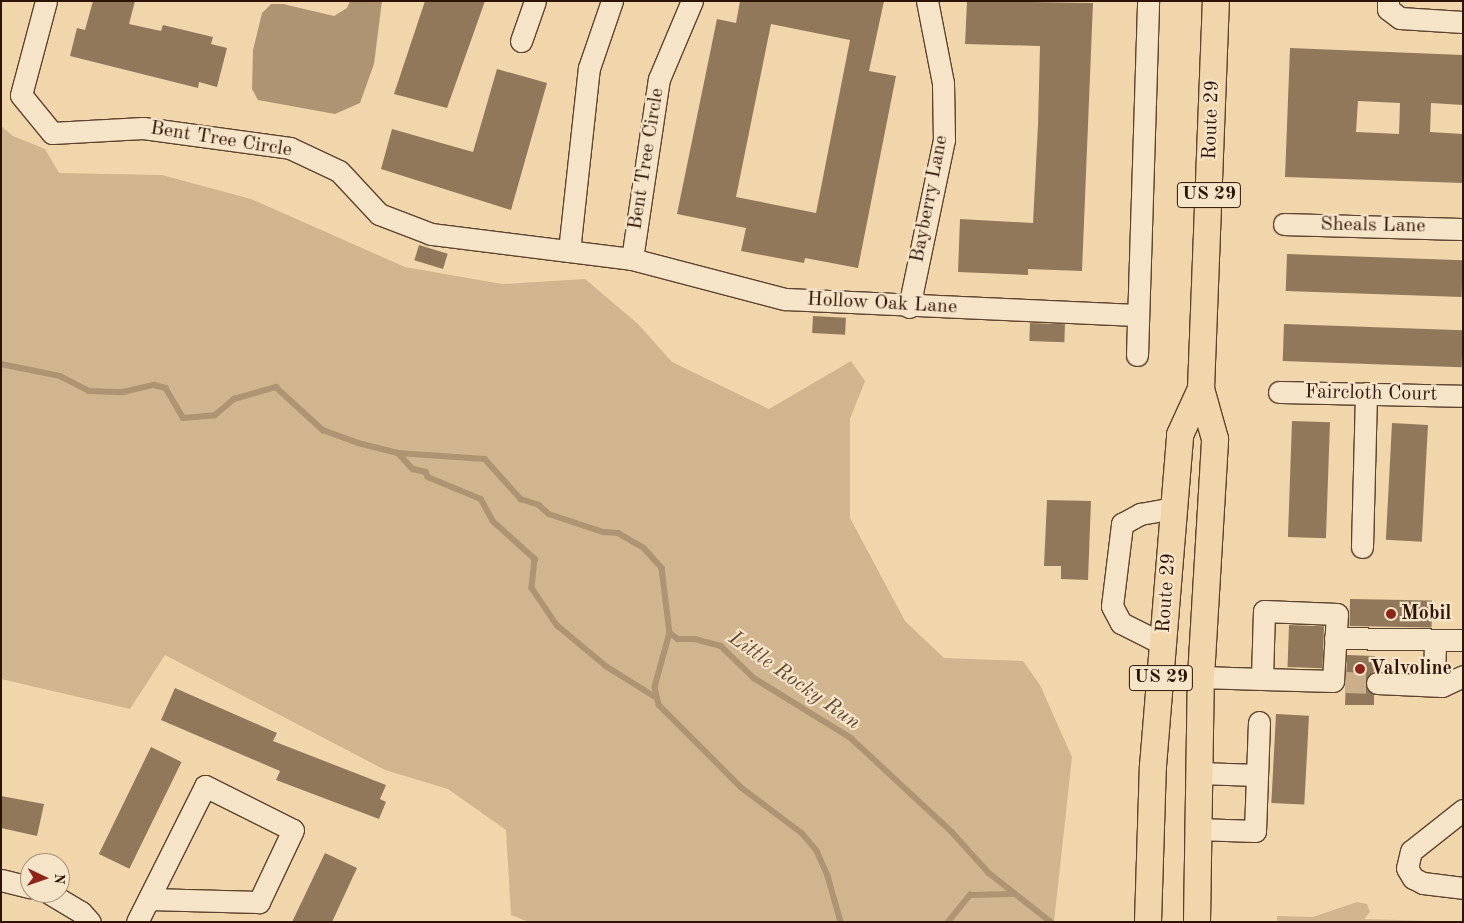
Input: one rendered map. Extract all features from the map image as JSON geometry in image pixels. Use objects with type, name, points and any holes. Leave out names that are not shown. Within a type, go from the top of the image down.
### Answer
[{"type":"main road","name":"Route 29","points":[[1197,922],[1197,829],[1201,677],[1215,439],[1201,389],[1216,1]]},
{"type":"main road","name":"Route 29","points":[[1148,922],[1154,766],[1180,435],[1201,389]]},
{"type":"street","name":"Bent Tree Circle","points":[[46,1],[21,95],[52,133],[143,128],[290,148],[339,171],[379,214],[431,234],[632,259],[660,79],[692,1]]},
{"type":"street","points":[[520,41],[534,1]]},
{"type":"street","points":[[569,251],[589,68],[612,1]]},
{"type":"street","name":"Bayberry Lane","points":[[909,307],[944,140],[943,83],[927,1]]},
{"type":"street","points":[[1137,356],[1148,1]]},
{"type":"street","points":[[1388,1],[1388,10],[1400,18],[1463,22]]},
{"type":"street","name":"Sheals Lane","points":[[1284,224],[1463,229]]},
{"type":"street","name":"Hollow Oak Lane","points":[[632,259],[785,299],[909,307],[1137,316]]},
{"type":"street","name":"Faircloth Court","points":[[1279,392],[1463,396]]},
{"type":"street","points":[[1362,547],[1366,393]]},
{"type":"street","points":[[1163,644],[1121,622],[1112,606],[1122,524],[1140,514],[1174,508]]},
{"type":"street","points":[[1201,677],[1339,682],[1335,638],[1337,614],[1264,611],[1262,679]]},
{"type":"street","points":[[1335,638],[1463,640]]},
{"type":"street","points":[[1430,640],[1434,685]]},
{"type":"street","points":[[1377,683],[1434,685],[1463,676]]},
{"type":"street","points":[[1197,829],[1254,831],[1259,722]]},
{"type":"street","points":[[1199,773],[1257,775]]},
{"type":"street","points":[[137,922],[205,786],[293,830],[259,902],[149,899]]},
{"type":"street","points":[[1463,810],[1411,850],[1407,868],[1413,878],[1423,883],[1463,888]]},
{"type":"street","points":[[1,880],[20,885]]},
{"type":"street","points":[[66,903],[81,912],[90,922]]},
{"type":"shaded area","points":[[350,1],[382,1],[374,64],[360,103],[335,114],[258,100],[252,89],[253,50],[262,13],[271,4],[283,4],[334,16],[347,8]]},
{"type":"shaded area","points":[[1,126],[13,136],[45,149],[59,173],[162,175],[251,199],[405,267],[502,284],[585,279],[638,324],[672,362],[769,409],[851,361],[865,381],[850,419],[850,518],[905,621],[944,658],[1023,661],[1040,685],[1072,757],[1054,922],[529,922],[511,915],[506,830],[448,789],[385,770],[165,655],[130,709],[1,679]]},
{"type":"shaded area","points":[[1357,902],[1367,904],[1370,912],[1364,919],[1463,922],[1277,922],[1277,916],[1313,917]]},
{"type":"building","points":[[93,1],[135,1],[129,24],[161,31],[163,25],[213,37],[211,44],[227,48],[217,87],[199,82],[198,88],[70,56],[77,28],[85,30]]},
{"type":"building","points":[[425,1],[485,1],[447,108],[394,94]]},
{"type":"building","points":[[740,1],[884,1],[869,71],[896,76],[858,268],[805,258],[804,263],[741,251],[746,228],[677,214],[717,19],[736,23]],"holes":[[[771,24],[850,40],[816,213],[736,197]]]},
{"type":"building","points":[[967,1],[1093,3],[1082,271],[1028,269],[1028,275],[958,272],[960,219],[1033,223],[1038,125],[1040,46],[965,44]]},
{"type":"building","points":[[1290,48],[1463,55],[1463,105],[1431,103],[1430,132],[1463,134],[1463,183],[1285,177]],"holes":[[[1358,101],[1400,103],[1399,134],[1356,132]]]},
{"type":"building","points":[[497,69],[547,83],[511,210],[381,169],[392,129],[473,152]]},
{"type":"building","points":[[419,245],[448,254],[443,269],[414,260]]},
{"type":"building","points":[[1287,254],[1463,260],[1462,297],[1286,291]]},
{"type":"building","points":[[813,316],[846,318],[845,335],[812,333]]},
{"type":"building","points":[[1030,323],[1065,324],[1064,342],[1029,341]]},
{"type":"building","points":[[1284,324],[1463,330],[1462,367],[1283,361]]},
{"type":"building","points":[[1292,421],[1330,422],[1326,538],[1288,537]]},
{"type":"building","points":[[1392,423],[1428,425],[1422,542],[1386,540]]},
{"type":"building","points":[[1047,500],[1091,501],[1088,580],[1061,579],[1061,566],[1044,566]]},
{"type":"building","name":"Mobil","points":[[1350,599],[1432,600],[1432,627],[1350,626]]},
{"type":"building","points":[[1289,625],[1324,626],[1323,668],[1288,667]]},
{"type":"building","name":"Valvoline","points":[[1347,655],[1375,656],[1374,671],[1365,683],[1374,695],[1374,705],[1345,705]]},
{"type":"building","points":[[175,688],[277,733],[273,741],[386,785],[380,799],[386,802],[379,819],[276,780],[280,771],[161,720]]},
{"type":"building","points":[[1276,714],[1309,716],[1304,805],[1271,803]]},
{"type":"building","points":[[151,747],[182,762],[129,869],[99,854]]},
{"type":"building","points":[[1,796],[44,804],[37,836],[1,828]]},
{"type":"building","points":[[325,853],[357,868],[332,922],[292,922]]},
{"type":"waterway","name":"Little Rocky Run","points":[[1,364],[60,376],[89,391],[123,392],[154,385],[166,388],[183,418],[215,415],[234,399],[276,387],[323,430],[358,443],[398,453],[485,459],[521,499],[539,505],[549,514],[603,532],[618,533],[644,548],[662,568],[670,633],[678,639],[695,639],[721,646],[754,678],[851,738],[952,832],[989,873],[1051,922]]},
{"type":"waterway","points":[[398,453],[413,469],[426,472],[428,477],[481,499],[493,521],[535,559],[532,588],[557,625],[606,666],[654,696]]},
{"type":"waterway","points":[[670,633],[655,687],[659,705],[742,788],[802,833],[817,851],[828,876],[841,922]]},
{"type":"waterway","points":[[948,922],[970,895],[1012,894]]},
{"type":"tunnel","points":[[1345,682],[1377,683]]},
{"type":"place","name":"Mobil","points":[[1391,614]]},
{"type":"place","name":"Valvoline","points":[[1360,669]]}]
